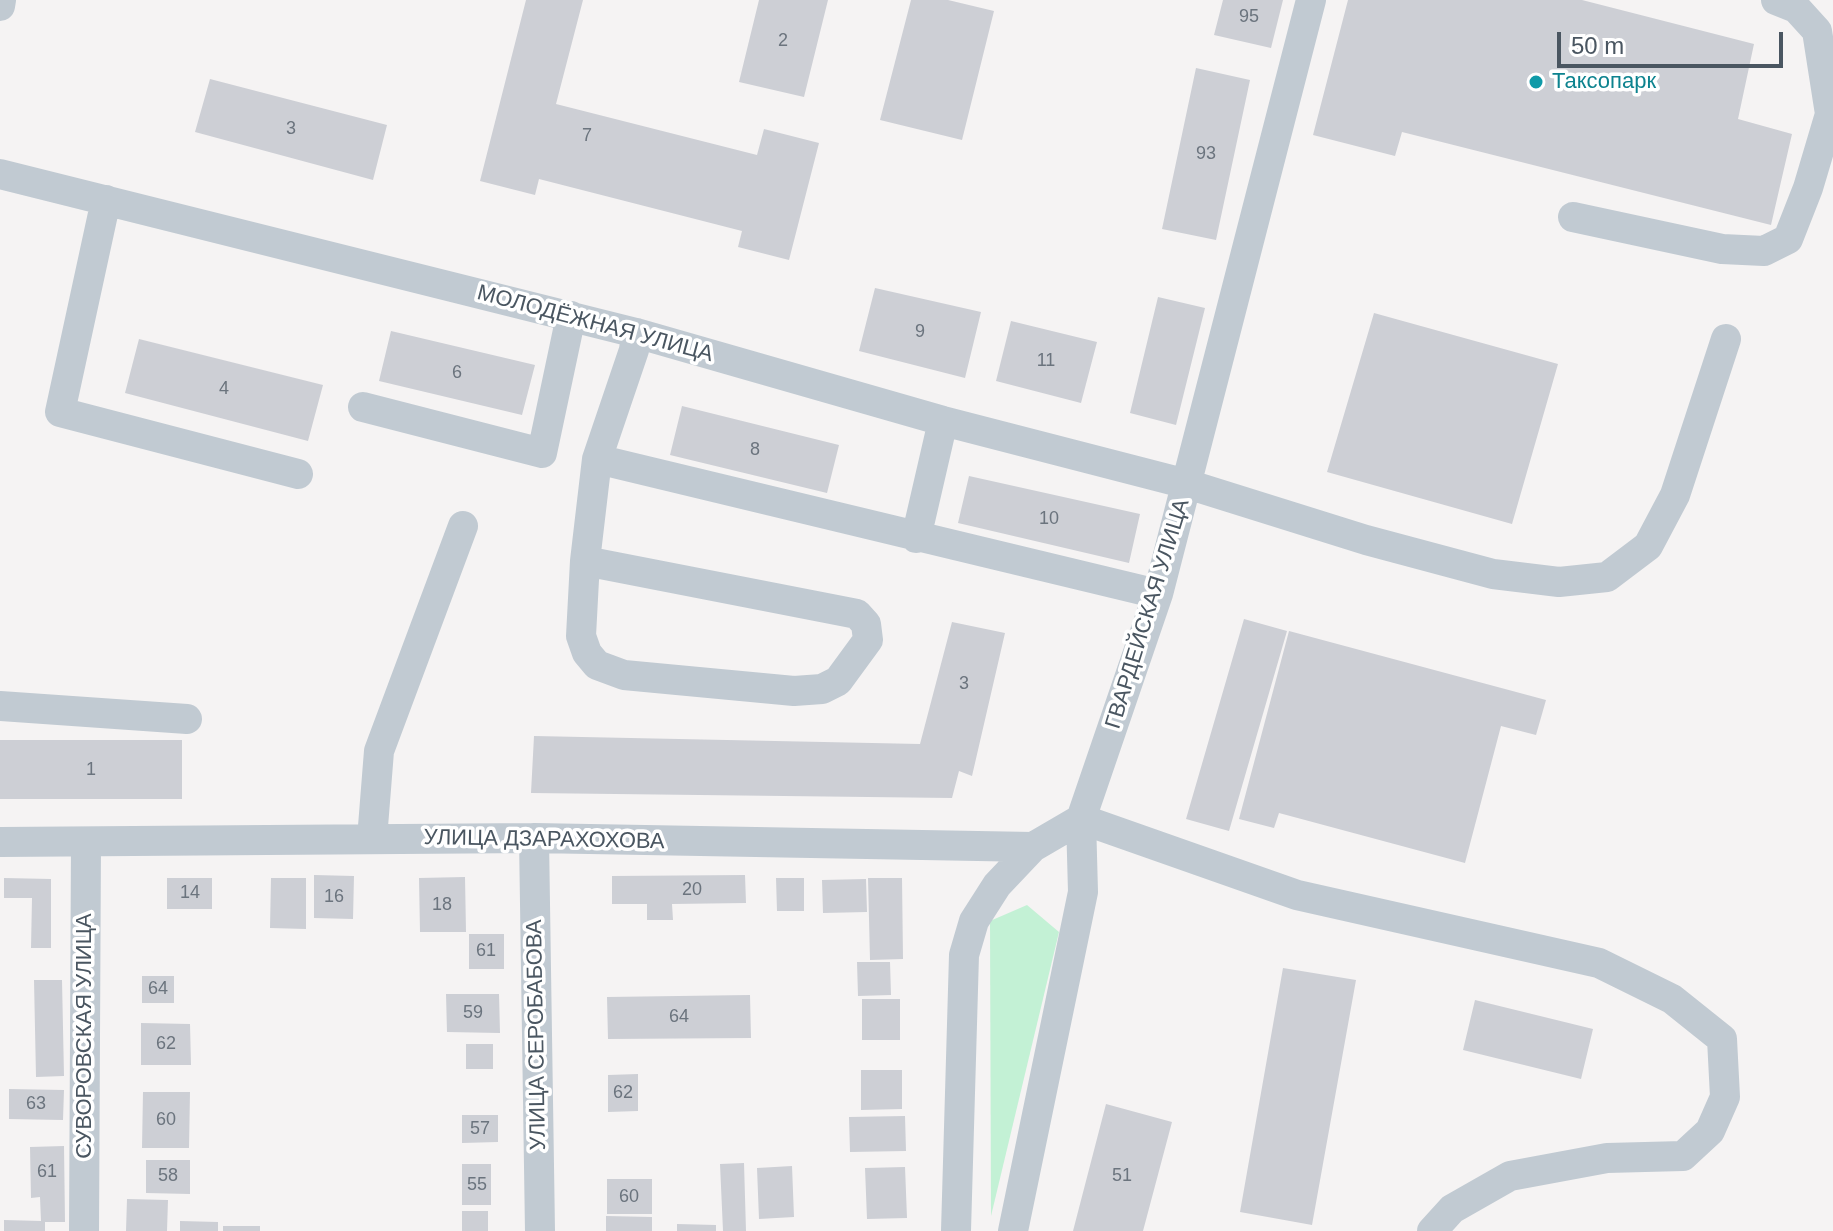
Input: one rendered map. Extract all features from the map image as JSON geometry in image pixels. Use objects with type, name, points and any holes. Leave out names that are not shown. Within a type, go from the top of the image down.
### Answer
[{"type":"street","name":"ГВАРДЕЙСКАЯ УЛИЦА","points":[[1013,1231],[1083,892],[1081,819],[1158,594],[1311,0]]},
{"type":"street","points":[[1573,217],[1722,249],[1764,251],[1788,239],[1808,188],[1830,114],[1817,31],[1796,8],[1776,0]]},
{"type":"street","name":"МОЛОДЁЖНАЯ УЛИЦА","points":[[0,174],[636,333],[943,421],[1187,484],[1366,540],[1493,574],[1559,582],[1607,577],[1648,546],[1675,495],[1726,339]]},
{"type":"street","points":[[106,200],[60,412],[298,474]]},
{"type":"street","points":[[363,407],[542,453],[571,316]]},
{"type":"street","points":[[585,561],[857,614],[866,624],[868,640],[847,673],[822,689],[794,691],[610,672],[597,665],[587,653],[581,636],[585,561],[597,459],[634,350],[636,333]]},
{"type":"street","points":[[916,538],[943,421]]},
{"type":"street","points":[[597,459],[1158,594]]},
{"type":"street","points":[[372,839],[379,751],[463,526]]},
{"type":"street","points":[[0,706],[187,719]]},
{"type":"street","points":[[956,1231],[964,955],[974,921],[997,885],[1033,847],[1081,819],[1297,895],[1599,963],[1672,999],[1722,1039],[1725,1097],[1710,1131],[1683,1156],[1607,1158],[1510,1176],[1452,1209],[1432,1231]]},
{"type":"street","name":"УЛИЦА ДЗАРАХОХОВА","points":[[0,842],[534,838],[1033,847]]},
{"type":"street","name":"УЛИЦА СЕРОБАБОВА","points":[[534,838],[540,1231]]},
{"type":"street","name":"СУВОРОВСКАЯ УЛИЦА","points":[[84,1231],[86,842]]},
{"type":"green space","points":[[1027,905],[1059,932],[991,1216],[990,921]]},
{"type":"building","points":[[526,0],[583,0],[556,104],[757,155],[764,129],[819,143],[789,260],[738,247],[742,231],[539,179],[535,195],[480,181]]},
{"type":"building","points":[[759,0],[828,0],[804,97],[739,82]]},
{"type":"building","points":[[911,0],[948,0],[994,11],[962,140],[880,120]]},
{"type":"building","points":[[1223,0],[1283,0],[1271,48],[1214,35]]},
{"type":"building","name":"Таксопарк","points":[[1348,0],[1582,0],[1754,44],[1738,119],[1792,134],[1771,225],[1402,132],[1395,156],[1313,135]]},
{"type":"building","points":[[1196,68],[1250,80],[1216,240],[1162,229]]},
{"type":"building","points":[[210,79],[387,125],[373,180],[195,132]]},
{"type":"building","points":[[875,288],[981,312],[965,378],[859,351]]},
{"type":"building","points":[[1158,297],[1205,308],[1176,425],[1130,413]]},
{"type":"building","points":[[1374,313],[1558,364],[1512,524],[1327,472]]},
{"type":"building","points":[[1011,321],[1097,342],[1081,403],[996,381]]},
{"type":"building","points":[[391,331],[535,365],[522,415],[379,381]]},
{"type":"building","points":[[139,339],[323,385],[308,441],[125,393]]},
{"type":"building","points":[[682,406],[839,445],[827,493],[670,455]]},
{"type":"building","points":[[969,476],[1140,514],[1129,563],[958,523]]},
{"type":"building","points":[[1244,619],[1287,631],[1229,831],[1186,819]]},
{"type":"building","points":[[952,622],[1005,633],[972,776],[959,771],[952,798],[531,793],[534,736],[920,744]]},
{"type":"building","points":[[1289,631],[1546,700],[1536,735],[1501,726],[1465,863],[1279,813],[1274,828],[1239,819]]},
{"type":"building","points":[[0,740],[182,740],[182,799],[0,799]]},
{"type":"building","points":[[314,875],[354,876],[353,919],[314,918]]},
{"type":"building","points":[[745,875],[746,903],[672,904],[673,920],[647,920],[647,904],[612,904],[612,876]]},
{"type":"building","points":[[465,877],[466,932],[420,932],[419,878]]},
{"type":"building","points":[[4,878],[51,879],[51,948],[31,948],[32,898],[4,898]]},
{"type":"building","points":[[167,878],[212,878],[212,909],[167,909]]},
{"type":"building","points":[[271,878],[306,878],[306,929],[270,928]]},
{"type":"building","points":[[776,878],[804,878],[804,911],[777,911]]},
{"type":"building","points":[[868,878],[902,878],[903,959],[870,960]]},
{"type":"building","points":[[866,879],[867,912],[823,913],[822,880]]},
{"type":"building","points":[[469,934],[504,934],[504,969],[469,969]]},
{"type":"building","points":[[857,962],[890,962],[891,995],[858,996]]},
{"type":"building","points":[[1283,968],[1356,980],[1312,1225],[1240,1212]]},
{"type":"building","points":[[142,976],[174,976],[174,1003],[142,1003]]},
{"type":"building","points":[[34,980],[62,980],[64,1076],[36,1077]]},
{"type":"building","points":[[446,994],[499,994],[500,1033],[447,1032]]},
{"type":"building","points":[[750,995],[751,1038],[608,1039],[607,997]]},
{"type":"building","points":[[862,999],[900,999],[900,1040],[862,1040]]},
{"type":"building","points":[[1475,1000],[1593,1029],[1581,1079],[1463,1050]]},
{"type":"building","points":[[141,1023],[190,1024],[191,1065],[141,1065]]},
{"type":"building","points":[[466,1044],[493,1044],[493,1069],[466,1069]]},
{"type":"building","points":[[861,1070],[902,1070],[902,1109],[861,1110]]},
{"type":"building","points":[[638,1074],[638,1111],[608,1112],[608,1075]]},
{"type":"building","points":[[9,1089],[64,1090],[63,1120],[9,1119]]},
{"type":"building","points":[[143,1092],[190,1092],[189,1148],[142,1148]]},
{"type":"building","points":[[1106,1104],[1172,1122],[1143,1231],[1073,1231]]},
{"type":"building","points":[[462,1115],[498,1115],[498,1142],[462,1143]]},
{"type":"building","points":[[905,1116],[906,1151],[850,1152],[849,1117]]},
{"type":"building","points":[[64,1146],[65,1222],[45,1222],[45,1231],[4,1231],[4,1220],[41,1221],[40,1197],[31,1198],[30,1147]]},
{"type":"building","points":[[146,1160],[190,1160],[190,1194],[146,1193]]},
{"type":"building","points":[[744,1163],[746,1231],[723,1231],[720,1164]]},
{"type":"building","points":[[462,1164],[491,1164],[491,1205],[462,1205]]},
{"type":"building","points":[[792,1166],[794,1217],[759,1219],[757,1168]]},
{"type":"building","points":[[905,1167],[907,1218],[867,1219],[865,1168]]},
{"type":"building","points":[[607,1179],[652,1179],[652,1214],[607,1214]]},
{"type":"building","points":[[127,1199],[168,1200],[167,1231],[126,1231]]},
{"type":"building","points":[[462,1211],[488,1211],[488,1231],[462,1231]]},
{"type":"building","points":[[606,1216],[652,1217],[652,1231],[606,1231]]},
{"type":"building","points":[[180,1221],[218,1222],[218,1231],[180,1231]]},
{"type":"building","points":[[677,1224],[716,1225],[716,1231],[677,1231]]},
{"type":"building","points":[[223,1226],[260,1226],[260,1231],[223,1231]]},
{"type":"place","name":"Таксопарк","points":[[1536,82]]}]
